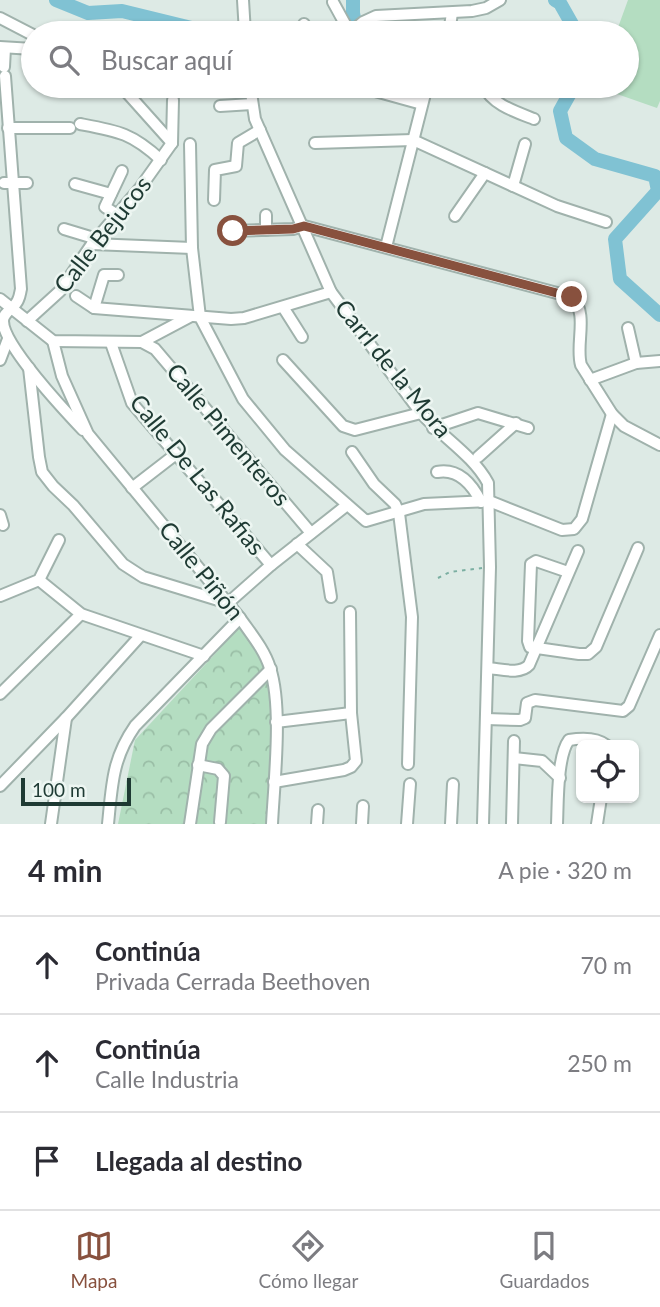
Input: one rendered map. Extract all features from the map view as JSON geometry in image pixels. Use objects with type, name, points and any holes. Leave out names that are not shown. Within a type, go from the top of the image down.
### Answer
[{"type":"street","points":[[243,0],[244,21]]},
{"type":"street","points":[[365,21],[376,16],[452,13],[486,8],[500,0]]},
{"type":"street","points":[[334,2],[344,21]]},
{"type":"street","points":[[451,21],[452,13]]},
{"type":"street","points":[[3,22],[21,30]]},
{"type":"street","points":[[21,48],[2,47],[9,183],[21,289],[18,300],[3,317],[3,323],[8,339],[29,368],[88,434]]},
{"type":"street","points":[[132,98],[173,143],[195,143],[192,248],[196,316],[243,399],[285,450],[366,521],[424,504],[485,501],[562,530],[574,529],[582,519],[612,414]]},
{"type":"street","name":"Carrl de la Mora","points":[[251,98],[260,130],[331,292],[433,428],[481,471],[488,484],[485,501],[490,567],[483,824]]},
{"type":"street","points":[[400,98],[422,104]]},
{"type":"street","points":[[386,247],[424,98]]},
{"type":"street","points":[[493,98],[509,109],[534,119]]},
{"type":"street","points":[[173,100],[173,143]]},
{"type":"street","points":[[220,106],[252,104]]},
{"type":"street","points":[[8,128],[75,126],[114,130],[134,137],[160,160]]},
{"type":"street","points":[[214,200],[215,170],[236,166],[238,143],[260,130]]},
{"type":"street","points":[[315,143],[413,140],[557,205],[606,222]]},
{"type":"street","name":"Calle Bejucos","points":[[27,321],[60,291],[94,242],[173,143]]},
{"type":"street","points":[[513,186],[525,144]]},
{"type":"street","points":[[117,214],[105,206],[122,171]]},
{"type":"street","points":[[455,216],[485,173]]},
{"type":"street","points":[[9,183],[27,183]]},
{"type":"street","points":[[75,184],[111,194]]},
{"type":"street","points":[[266,215],[266,230]]},
{"type":"street","points":[[233,231],[293,229],[304,226],[572,297],[578,303],[580,312],[578,357],[581,365],[612,414],[624,426],[660,445]]},
{"type":"street","points":[[64,229],[94,242],[192,248]]},
{"type":"street","points":[[94,308],[103,275],[118,275]]},
{"type":"street","points":[[76,296],[94,308],[244,318],[331,292]]},
{"type":"street","points":[[0,299],[53,341]]},
{"type":"street","points":[[283,307],[302,337]]},
{"type":"street","name":"Calle Pimenteros","points":[[53,341],[142,342],[196,316]]},
{"type":"street","points":[[628,328],[636,363]]},
{"type":"street","points":[[0,360],[8,339]]},
{"type":"street","name":"Calle Piñón","points":[[53,341],[62,376],[88,434],[240,618],[260,646],[271,669],[276,696],[272,824]]},
{"type":"street","name":"Calle Pimenteros","points":[[142,342],[155,349],[311,533]]},
{"type":"street","name":"Calle De Las Rafias","points":[[111,343],[132,403],[271,565]]},
{"type":"street","points":[[283,360],[343,426],[355,430],[421,413]]},
{"type":"street","points":[[590,380],[636,363],[660,360]]},
{"type":"street","points":[[29,368],[43,472],[123,564],[143,577],[228,603],[347,505]]},
{"type":"street","points":[[433,428],[478,413],[528,428]]},
{"type":"street","points":[[478,457],[516,423]]},
{"type":"street","points":[[352,452],[374,484],[395,504],[399,513],[412,617],[408,764]]},
{"type":"street","points":[[132,488],[176,454]]},
{"type":"street","points":[[437,472],[445,470],[464,478],[485,501]]},
{"type":"street","points":[[0,596],[40,580],[59,540]]},
{"type":"street","points":[[297,544],[327,572],[331,597]]},
{"type":"street","points":[[568,572],[536,561],[531,564],[528,642],[530,647],[536,649],[588,654],[596,648],[638,548]]},
{"type":"street","points":[[488,668],[519,671],[526,669],[578,551]]},
{"type":"street","points":[[40,580],[81,614],[204,656]]},
{"type":"street","points":[[274,782],[351,767],[356,761],[351,713],[350,612]]},
{"type":"street","points":[[0,694],[81,614]]},
{"type":"street","points":[[108,824],[115,762],[124,742],[135,726],[240,618]]},
{"type":"street","points":[[0,786],[141,635]]},
{"type":"street","points":[[486,719],[525,718],[527,703],[535,699],[623,711],[629,706],[660,635]]},
{"type":"street","points":[[190,824],[202,744],[211,729],[271,669]]},
{"type":"street","points":[[276,722],[351,713]]},
{"type":"street","points":[[51,824],[66,718]]},
{"type":"street","points":[[557,824],[560,778],[566,745],[569,740],[576,740]]},
{"type":"street","points":[[512,824],[514,741]]},
{"type":"street","points":[[514,758],[542,761],[560,778]]},
{"type":"street","points":[[198,765],[218,769],[224,776],[220,822]]},
{"type":"street","points":[[407,824],[410,784]]},
{"type":"street","points":[[451,824],[453,784]]},
{"type":"street","points":[[597,824],[600,803]]},
{"type":"street","points":[[362,824],[363,806]]},
{"type":"street","points":[[317,824],[318,810]]},
{"type":"path","points":[[438,578],[450,572],[490,567]]},
{"type":"green space","points":[[628,0],[660,0],[660,101],[657,108],[628,98],[639,98],[639,21],[620,21]]},
{"type":"green space","points":[[241,626],[263,653],[274,718],[268,824],[118,824],[135,740]]},
{"type":"waterway","points":[[56,0],[88,13],[122,11],[163,21]]},
{"type":"waterway","points":[[353,0],[355,21]]},
{"type":"waterway","points":[[555,0],[560,3],[570,21]]},
{"type":"waterway","points":[[567,98],[560,111],[566,138],[595,159],[655,176],[658,191],[615,239],[620,279],[660,315]]},
{"type":"route","points":[[233,231],[293,229],[304,226],[572,297]]}]
